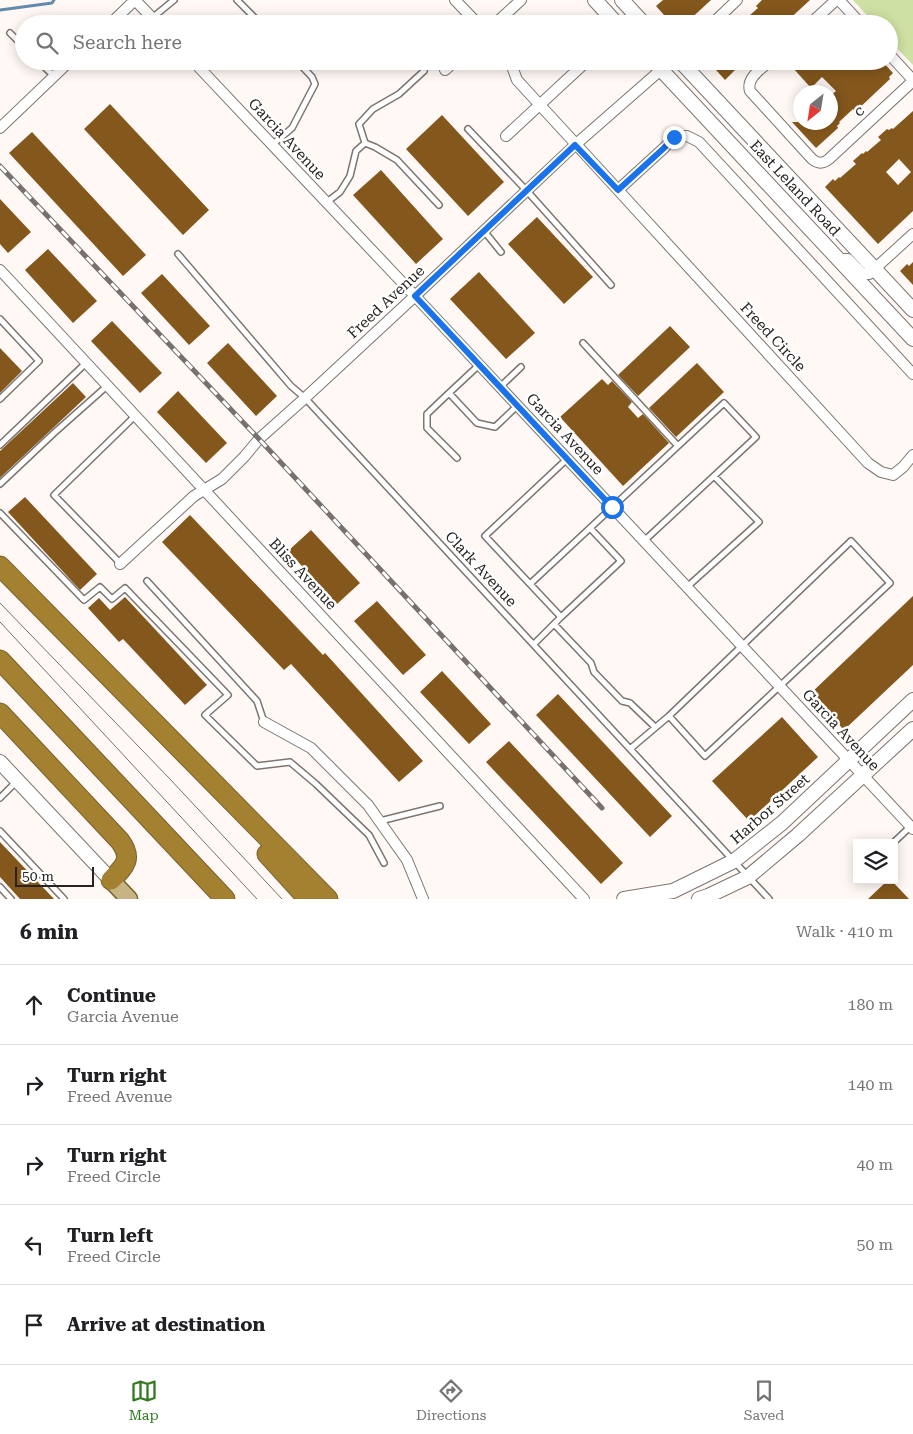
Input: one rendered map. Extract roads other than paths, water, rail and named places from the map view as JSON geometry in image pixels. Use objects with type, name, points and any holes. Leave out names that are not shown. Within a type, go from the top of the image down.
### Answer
[{"type":"highway","points":[[0,566],[308,899]]},
{"type":"highway","points":[[0,566],[328,899]]},
{"type":"highway","points":[[0,660],[226,899]]},
{"type":"highway","points":[[0,713],[124,846],[127,852],[126,863],[111,880]]},
{"type":"main road","points":[[594,0],[608,15]]},
{"type":"main road","points":[[622,0],[636,15]]},
{"type":"main road","name":"East Leland Road","points":[[667,70],[913,339]]},
{"type":"main road","name":"East Leland Road","points":[[688,70],[913,310]]},
{"type":"main road","name":"Harbor Street","points":[[624,899],[673,892],[734,861],[782,823],[913,700]]},
{"type":"main road","points":[[699,899],[748,877],[798,835],[913,729]]},
{"type":"main road","points":[[0,762],[129,899]]},
{"type":"street","points":[[119,15],[135,0],[149,15]]},
{"type":"street","points":[[455,0],[469,15]]},
{"type":"street","points":[[505,15],[521,0]]},
{"type":"street","points":[[721,15],[737,0]]},
{"type":"street","points":[[820,15],[837,0],[852,15]]},
{"type":"street","points":[[898,64],[913,81]]},
{"type":"street","points":[[0,128],[61,70]]},
{"type":"street","name":"Garcia Avenue","points":[[201,70],[518,405],[912,828]]},
{"type":"street","name":"Freed Circle","points":[[513,70],[517,80],[575,145],[868,463],[880,472],[893,475],[913,455]]},
{"type":"street","points":[[506,136],[577,70]]},
{"type":"street","name":"Freed Avenue","points":[[120,564],[194,496],[222,479],[244,457],[258,439],[415,296],[656,70]]},
{"type":"street","name":"c","points":[[760,70],[750,81],[749,87],[754,96],[812,159],[819,163],[829,159],[913,81]]},
{"type":"street","points":[[618,190],[674,137],[687,136],[699,142],[913,374]]},
{"type":"street","points":[[839,259],[848,259],[865,274],[869,274],[913,234]]},
{"type":"street","name":"Bliss Avenue","points":[[0,270],[584,899]]},
{"type":"street","points":[[264,722],[311,748],[368,805],[407,860],[423,899]]},
{"type":"lane","points":[[160,15],[174,0]]},
{"type":"lane","points":[[237,0],[253,15]]},
{"type":"lane","points":[[10,33],[15,38]]},
{"type":"lane","points":[[47,70],[54,77]]},
{"type":"lane","points":[[272,145],[292,128],[315,84],[305,70]]},
{"type":"lane","points":[[364,144],[358,124],[373,109],[399,94],[424,71]]},
{"type":"lane","points":[[468,129],[527,191],[611,285]]},
{"type":"lane","points":[[327,202],[340,192],[350,176],[356,151],[364,144]]},
{"type":"lane","points":[[364,144],[376,147],[397,160],[439,205]]},
{"type":"lane","points":[[484,231],[501,252]]},
{"type":"lane","name":"Clark Avenue","points":[[178,254],[291,386],[305,398],[769,899]]},
{"type":"lane","points":[[0,319],[39,361],[0,399]]},
{"type":"lane","points":[[584,343],[678,446]]},
{"type":"lane","points":[[0,445],[86,362]]},
{"type":"lane","points":[[457,458],[427,428],[427,414],[480,365]]},
{"type":"lane","points":[[500,387],[521,368]]},
{"type":"lane","points":[[0,484],[108,385]]},
{"type":"lane","points":[[449,393],[478,424],[495,427],[518,405]]},
{"type":"lane","points":[[530,584],[724,403],[756,437],[644,541]]},
{"type":"lane","points":[[120,564],[54,495],[135,415]]},
{"type":"lane","points":[[561,617],[485,536],[568,459]]},
{"type":"lane","points":[[687,587],[758,522],[714,476]]},
{"type":"lane","points":[[0,513],[84,600],[100,587],[112,599],[125,588],[228,695],[205,715],[257,766],[290,762],[316,784],[368,835],[384,863]]},
{"type":"lane","points":[[534,644],[621,561],[590,528]]},
{"type":"lane","points":[[630,749],[669,716],[851,542],[890,583],[705,756],[669,716]]},
{"type":"lane","points":[[147,581],[257,701],[264,722]]},
{"type":"lane","points":[[554,624],[591,663],[594,672],[622,701],[630,703],[655,727]]},
{"type":"lane","points":[[0,798],[18,781]]},
{"type":"lane","points":[[380,821],[440,806]]},
{"type":"lane","points":[[898,839],[912,828]]},
{"type":"lane","points":[[0,831],[64,899]]},
{"type":"lane","points":[[0,887],[11,899]]},
{"type":"waterway","points":[[0,10],[52,3],[54,0]]},
{"type":"tram line","points":[[0,603],[169,778],[282,899]]},
{"type":"tram line","points":[[0,622],[257,899]]},
{"type":"railway","points":[[0,166],[259,439],[602,808]]}]
